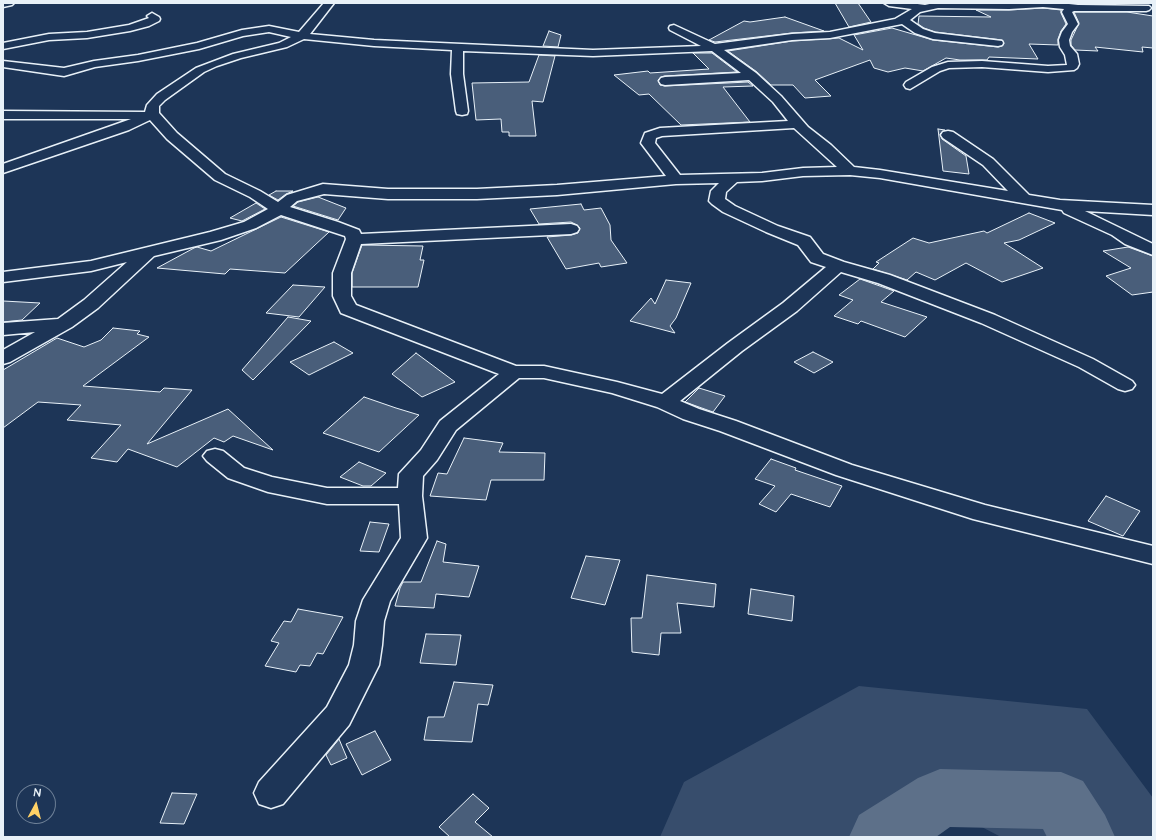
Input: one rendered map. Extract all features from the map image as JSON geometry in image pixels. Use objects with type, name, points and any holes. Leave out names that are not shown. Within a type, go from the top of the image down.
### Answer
[{"type":"street","points":[[3,4],[9,3]]},
{"type":"street","points":[[152,114],[153,105],[161,97],[200,70],[212,64],[237,56],[283,45],[302,36],[329,3]]},
{"type":"street","points":[[889,3],[924,8]]},
{"type":"street","points":[[1129,3],[1150,9]]},
{"type":"street","points":[[3,64],[64,72],[94,64],[138,58],[199,46],[242,33],[274,29],[302,36],[374,43],[458,48],[587,52],[716,48],[792,37],[830,35],[903,20],[911,14],[924,8],[945,4],[1009,6],[1043,4],[1072,7],[1150,9]]},
{"type":"street","points":[[910,85],[936,69],[948,65],[982,64],[1048,69],[1070,68],[1073,66],[1071,54],[1065,48],[1064,40],[1072,24],[1067,12],[1072,7]]},
{"type":"street","points":[[3,46],[49,37],[87,35],[130,28],[156,19],[152,16]]},
{"type":"street","points":[[903,20],[919,31],[933,36],[998,43]]},
{"type":"street","points":[[674,28],[716,48],[752,76],[777,100],[796,124],[826,148],[850,172]]},
{"type":"street","points":[[458,48],[457,74],[462,111]]},
{"type":"street","points":[[664,81],[752,76]]},
{"type":"street","points":[[3,169],[124,127],[152,114]]},
{"type":"street","points":[[3,115],[152,114],[172,136],[220,177],[278,209],[353,233],[354,239],[342,272],[342,296],[348,309],[368,317],[514,372],[552,373],[617,388],[665,402],[691,414],[728,426],[844,470],[982,513],[1153,555]]},
{"type":"street","points":[[676,180],[648,143],[650,136],[660,132],[796,124]]},
{"type":"street","points":[[948,135],[988,162],[1024,199]]},
{"type":"street","points":[[3,277],[91,266],[215,236],[250,225],[278,209],[292,198],[323,190],[388,194],[477,194],[564,190],[676,180],[733,178],[802,172],[850,172],[880,174],[1060,205],[1153,210]]},
{"type":"street","points":[[733,178],[719,191],[717,201],[729,209],[772,229],[804,241],[817,258],[838,266],[884,279],[988,319],[1086,363],[1125,385]]},
{"type":"street","points":[[1060,205],[1153,250]]},
{"type":"street","points":[[354,239],[571,229]]},
{"type":"street","points":[[3,358],[65,323],[91,304],[148,253]]},
{"type":"street","points":[[665,402],[735,346],[790,307],[838,266]]},
{"type":"street","points":[[3,329],[65,323]]},
{"type":"street","points":[[271,793],[338,716],[364,665],[368,645],[370,621],[377,600],[414,538],[410,496],[411,474],[429,455],[448,426],[514,372]]},
{"type":"street","points":[[215,456],[236,472],[268,484],[320,495],[410,496]]},
{"type":"shaded area","points":[[859,686],[1087,709],[1153,798],[1153,837],[1001,837],[930,800],[891,837],[660,837],[684,782]]},
{"type":"building","points":[[835,3],[858,3],[871,22],[849,27]]},
{"type":"building","points":[[1043,8],[1061,10],[1066,24],[1061,31],[1058,39],[1058,45],[1029,44],[1038,59],[989,57],[987,60],[960,60],[946,58],[923,71],[905,68],[888,72],[874,68],[870,60],[815,80],[831,96],[805,98],[793,85],[771,85],[757,72],[728,51],[792,41],[839,38],[863,50],[854,35],[892,28],[933,40],[998,47],[1004,44],[1002,40],[935,32],[924,28],[918,24],[919,16],[991,17],[976,10]]},
{"type":"building","points":[[1074,12],[1127,12],[1153,16],[1153,48],[1142,47],[1143,52],[1095,47],[1098,51],[1075,50],[1071,45],[1071,40],[1079,23]]},
{"type":"building","points":[[785,17],[824,31],[792,33],[715,42],[709,40],[744,21],[750,22]]},
{"type":"building","points":[[549,31],[561,35],[558,47],[543,46]]},
{"type":"building","points":[[693,53],[712,53],[737,72],[665,76],[658,80],[660,85],[748,82],[753,86],[723,87],[750,122],[681,125],[649,94],[639,95],[614,75],[648,71],[650,73],[709,69]]},
{"type":"building","points":[[539,55],[555,56],[543,102],[532,101],[536,136],[509,136],[509,132],[502,132],[501,119],[476,120],[472,83],[529,82]]},
{"type":"building","points":[[938,129],[945,130],[940,134],[942,139],[966,156],[969,174],[943,171]]},
{"type":"building","points":[[276,191],[293,191],[278,200],[269,195]]},
{"type":"building","points":[[318,197],[346,208],[338,220],[293,206],[298,202]]},
{"type":"building","points":[[256,203],[265,209],[242,221],[230,218]]},
{"type":"building","points":[[581,204],[584,210],[601,208],[610,225],[611,240],[627,263],[601,267],[599,263],[566,269],[547,237],[571,235],[578,233],[580,228],[571,222],[539,224],[530,209]]},
{"type":"building","points":[[1029,213],[1055,223],[1019,240],[1004,243],[1043,268],[1002,282],[966,263],[935,280],[916,272],[907,280],[873,269],[879,263],[876,262],[913,238],[929,243],[984,231],[987,233]]},
{"type":"building","points":[[281,217],[329,232],[285,273],[230,269],[225,274],[157,268],[197,247],[211,251]]},
{"type":"building","points":[[362,245],[423,246],[420,260],[424,260],[418,287],[352,287],[352,273]]},
{"type":"building","points":[[1128,247],[1153,256],[1153,292],[1132,295],[1106,276],[1131,268],[1103,251]]},
{"type":"building","points":[[860,279],[894,291],[881,302],[927,317],[905,337],[861,321],[858,324],[834,316],[853,300],[839,295]]},
{"type":"building","points":[[666,280],[691,283],[676,318],[670,326],[675,333],[630,321],[651,298],[655,304]]},
{"type":"building","points":[[293,285],[325,287],[299,317],[266,313]]},
{"type":"building","points":[[3,301],[40,303],[22,320],[3,322]]},
{"type":"building","points":[[288,317],[311,321],[253,380],[242,370]]},
{"type":"building","points":[[113,328],[140,331],[137,334],[149,337],[83,386],[160,392],[164,388],[192,390],[147,444],[228,409],[273,450],[233,436],[224,442],[214,438],[177,467],[128,449],[117,462],[91,458],[121,425],[67,420],[81,405],[38,402],[3,428],[3,370],[57,338],[84,347],[101,340]]},
{"type":"building","points":[[334,342],[353,353],[309,375],[290,362]]},
{"type":"building","points":[[813,352],[833,362],[814,373],[794,362]]},
{"type":"building","points":[[416,353],[455,382],[422,397],[392,374]]},
{"type":"building","points":[[699,388],[725,396],[713,412],[685,402]]},
{"type":"building","points":[[364,397],[419,415],[379,452],[323,433]]},
{"type":"building","points":[[464,438],[503,443],[499,452],[545,453],[544,480],[491,480],[486,500],[430,496],[438,473],[447,474]]},
{"type":"building","points":[[771,459],[796,468],[795,470],[842,486],[830,507],[791,494],[776,512],[759,504],[775,486],[755,479]]},
{"type":"building","points":[[359,462],[386,473],[371,486],[363,486],[340,477]]},
{"type":"building","points":[[1106,496],[1140,511],[1123,536],[1088,521]]},
{"type":"building","points":[[370,522],[389,524],[379,552],[360,551]]},
{"type":"building","points":[[437,541],[446,544],[443,562],[479,566],[469,597],[436,594],[434,608],[395,606],[403,582],[421,582]]},
{"type":"building","points":[[586,556],[620,560],[605,605],[571,598]]},
{"type":"building","points":[[647,575],[716,584],[714,607],[677,603],[681,633],[661,633],[659,655],[632,652],[631,618],[642,618]]},
{"type":"building","points":[[751,589],[794,596],[792,621],[748,614]]},
{"type":"building","points":[[298,609],[343,617],[323,654],[317,653],[310,666],[300,665],[296,672],[265,666],[279,643],[271,641],[284,621],[291,622]]},
{"type":"building","points":[[426,634],[461,635],[456,665],[420,663]]},
{"type":"building","points":[[454,682],[493,685],[488,705],[478,704],[472,742],[424,740],[428,717],[444,717]]},
{"type":"building","points":[[375,731],[391,760],[362,775],[346,744]]},
{"type":"building","points":[[339,739],[347,758],[331,765],[326,755]]},
{"type":"building","points":[[172,793],[197,794],[184,824],[160,823]]},
{"type":"building","points":[[473,794],[489,808],[475,822],[493,837],[450,837],[439,827]]},
{"type":"waterway","points":[[882,837],[940,798],[1061,801],[1082,837]]}]
